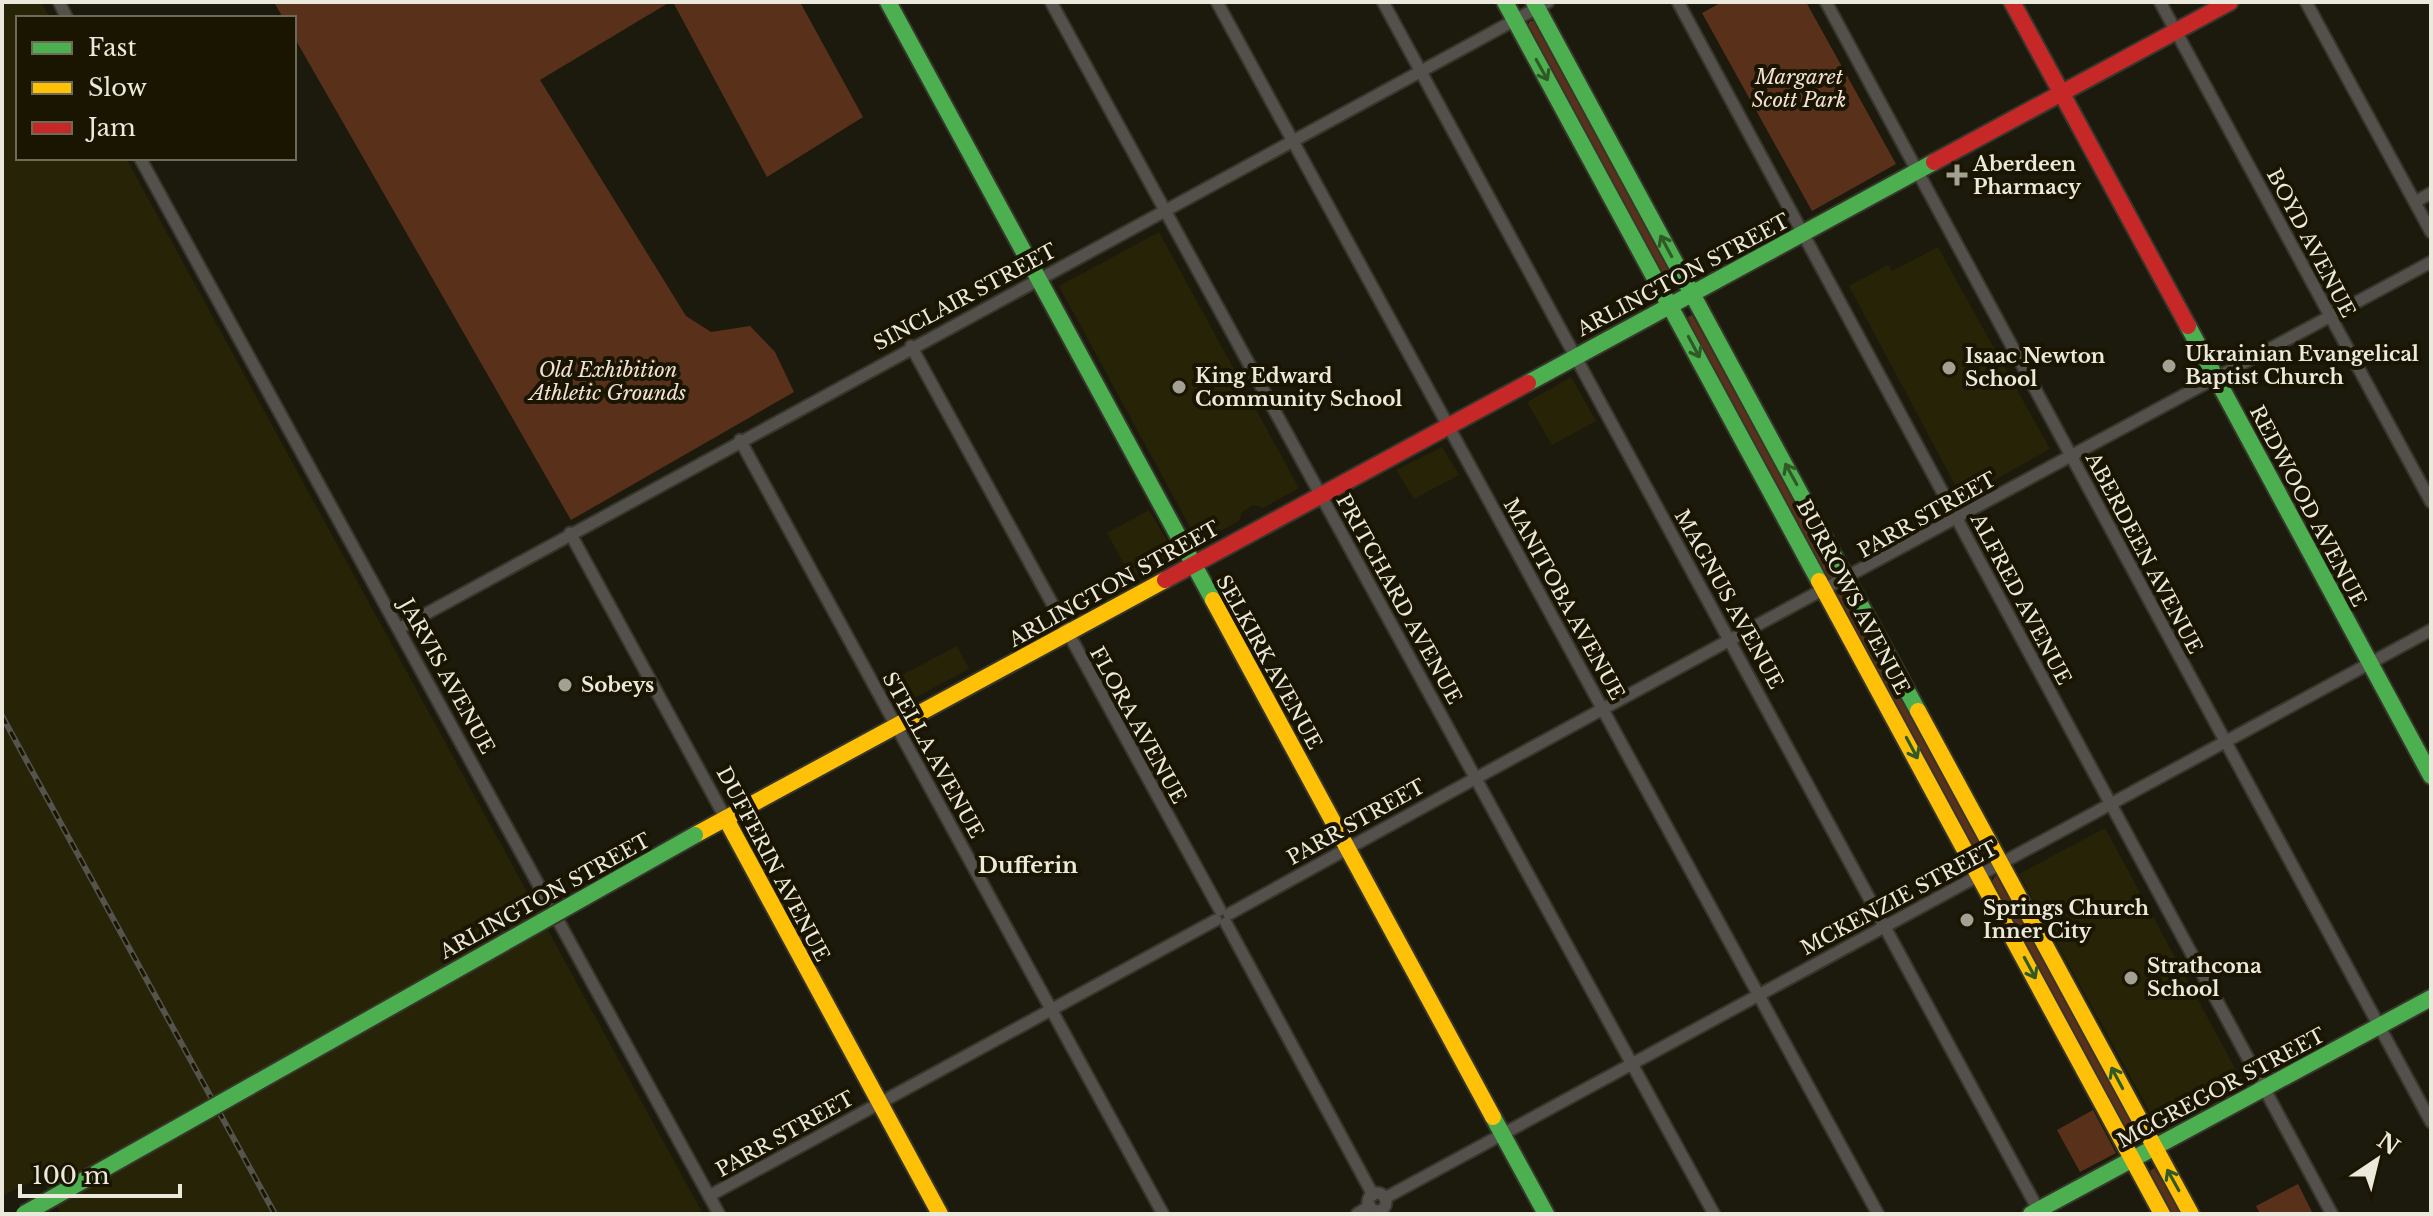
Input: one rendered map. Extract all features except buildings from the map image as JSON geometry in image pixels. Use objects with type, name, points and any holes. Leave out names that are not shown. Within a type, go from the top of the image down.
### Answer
[{"type":"main road","name":"SELKIRK AVENUE","points":[[888,2],[1546,1214]]},
{"type":"main road","name":"BURROWS AVENUE","points":[[1505,2],[1672,304],[2162,1214]]},
{"type":"main road","name":"REDWOOD AVENUE","points":[[2012,2],[2431,776]]},
{"type":"main road","name":"ARLINGTON STREET","points":[[24,1214],[695,835],[2230,2]]},
{"type":"main road","name":"BURROWS AVENUE","points":[[1540,4],[1692,293],[2191,1214]]},
{"type":"main road","name":"DUFFERIN AVENUE","points":[[726,819],[940,1214]]},
{"type":"main road","name":"MCGREGOR STREET","points":[[2037,1213],[2431,998]]},
{"type":"street","name":"PRITCHARD AVENUE","points":[[1051,2],[1714,1214]]},
{"type":"street","name":"MANITOBA AVENUE","points":[[1217,2],[1878,1214]]},
{"type":"street","name":"MAGNUS AVENUE","points":[[1383,2],[1886,925],[2037,1213]]},
{"type":"street","name":"ALFRED AVENUE","points":[[1678,2],[2332,1214]]},
{"type":"street","name":"ABERDEEN AVENUE","points":[[1826,2],[2431,1122]]},
{"type":"street","name":"BOYD AVENUE","points":[[2160,2],[2431,502]]},
{"type":"street","points":[[2306,2],[2431,232]]},
{"type":"street","name":"SINCLAIR STREET","points":[[400,628],[1540,4]]},
{"type":"street","name":"JARVIS AVENUE","points":[[141,160],[719,1214]]},
{"type":"street","points":[[2415,202],[2431,193]]},
{"type":"street","name":"PARR STREET","points":[[709,1196],[1475,776],[1604,711],[2431,262]]},
{"type":"street","name":"FLORA AVENUE","points":[[911,346],[1379,1205]]},
{"type":"street","name":"STELLA AVENUE","points":[[740,440],[1163,1214]]},
{"type":"street","name":"DUFFERIN AVENUE","points":[[570,533],[726,819]]},
{"type":"street","name":"MCKENZIE STREET","points":[[1357,1214],[1379,1205],[1631,1063],[2431,630]]},
{"type":"shaded area","points":[[2,2],[41,2],[49,16],[16,16],[16,160],[127,160],[703,1214],[58,1214],[60,1212],[41,1177],[2,1196]]},
{"type":"shaded area","name":"King Edward Community School","points":[[1159,232],[1299,488],[1263,508],[1253,505],[1242,512],[1239,521],[1201,541],[1197,540],[1059,286]]},
{"type":"shaded area","name":"Isaac Newton School","points":[[1938,247],[2050,449],[1966,496],[1961,496],[1849,286],[1888,265],[1892,271]]},
{"type":"shaded area","points":[[1571,377],[1596,421],[1552,445],[1527,402]]},
{"type":"shaded area","points":[[1442,447],[1459,475],[1414,499],[1396,470]]},
{"type":"shaded area","points":[[1149,510],[1173,551],[1167,559],[1132,578],[1107,533]]},
{"type":"shaded area","points":[[957,646],[969,669],[905,703],[893,680]]},
{"type":"shaded area","name":"Strathcona School","points":[[2105,828],[2243,1083],[2158,1127],[2019,874]]},
{"type":"green space","name":"Old Exhibition Athletic Grounds","points":[[274,2],[670,2],[540,80],[686,316],[711,332],[750,326],[775,352],[794,392],[571,520],[296,40],[296,16],[282,16]]},
{"type":"green space","points":[[673,2],[800,2],[863,117],[767,177]]},
{"type":"green space","name":"Margaret Scott Park","points":[[1722,2],[1806,2],[1896,164],[1812,211],[1702,13]]},
{"type":"green space","points":[[1530,21],[1536,21],[1675,283],[1671,285],[1657,267],[1527,26]]},
{"type":"green space","points":[[1692,315],[1836,574],[1832,579],[1826,579],[1694,335],[1688,317]]},
{"type":"green space","points":[[1840,590],[1845,590],[1991,859],[1987,864],[1979,861],[1837,599]]},
{"type":"green space","points":[[1995,876],[2001,878],[2139,1138],[2134,1141],[2127,1135],[1991,884]]},
{"type":"green space","points":[[2093,1110],[2116,1153],[2080,1172],[2057,1130]]},
{"type":"green space","points":[[2154,1168],[2182,1214],[2171,1214],[2150,1171]]},
{"type":"green space","points":[[2298,1184],[2312,1212],[2260,1214],[2256,1206]]},
{"type":"railway","points":[[2,716],[275,1214]]},
{"type":"traffic: fast","points":[[888,2],[1213,600]]},
{"type":"traffic: fast","points":[[1505,2],[1819,581]]},
{"type":"traffic: fast","points":[[1534,2],[1918,711]]},
{"type":"traffic: fast","points":[[1528,383],[1934,162]]},
{"type":"traffic: fast","points":[[2188,326],[2431,776]]},
{"type":"traffic: fast","points":[[24,1214],[695,835]]},
{"type":"traffic: fast","points":[[2031,1214],[2431,998]]},
{"type":"traffic: fast","points":[[1493,1117],[1546,1214]]},
{"type":"traffic: slow","points":[[695,835],[1165,580]]},
{"type":"traffic: slow","points":[[1819,581],[2162,1214]]},
{"type":"traffic: slow","points":[[1213,600],[1493,1117]]},
{"type":"traffic: slow","points":[[1918,711],[2191,1214]]},
{"type":"traffic: slow","points":[[726,819],[940,1214]]},
{"type":"traffic: jam","points":[[2012,2],[2188,326]]},
{"type":"traffic: jam","points":[[1934,162],[2230,2]]},
{"type":"traffic: jam","points":[[1165,580],[1528,383]]},
{"type":"place","name":"Aberdeen Pharmacy","points":[[1957,175]]},
{"type":"place","name":"Ukrainian Evangelical Baptist Church","points":[[2169,366]]},
{"type":"place","name":"Isaac Newton School","points":[[1949,368]]},
{"type":"place","name":"King Edward Community School","points":[[1179,387]]},
{"type":"place","name":"Sobeys","points":[[565,685]]},
{"type":"place","name":"Springs Church Inner City","points":[[1967,920]]},
{"type":"place","name":"Strathcona School","points":[[2131,978]]},
{"type":"district","name":"Dufferin","points":[[1028,865]]}]
